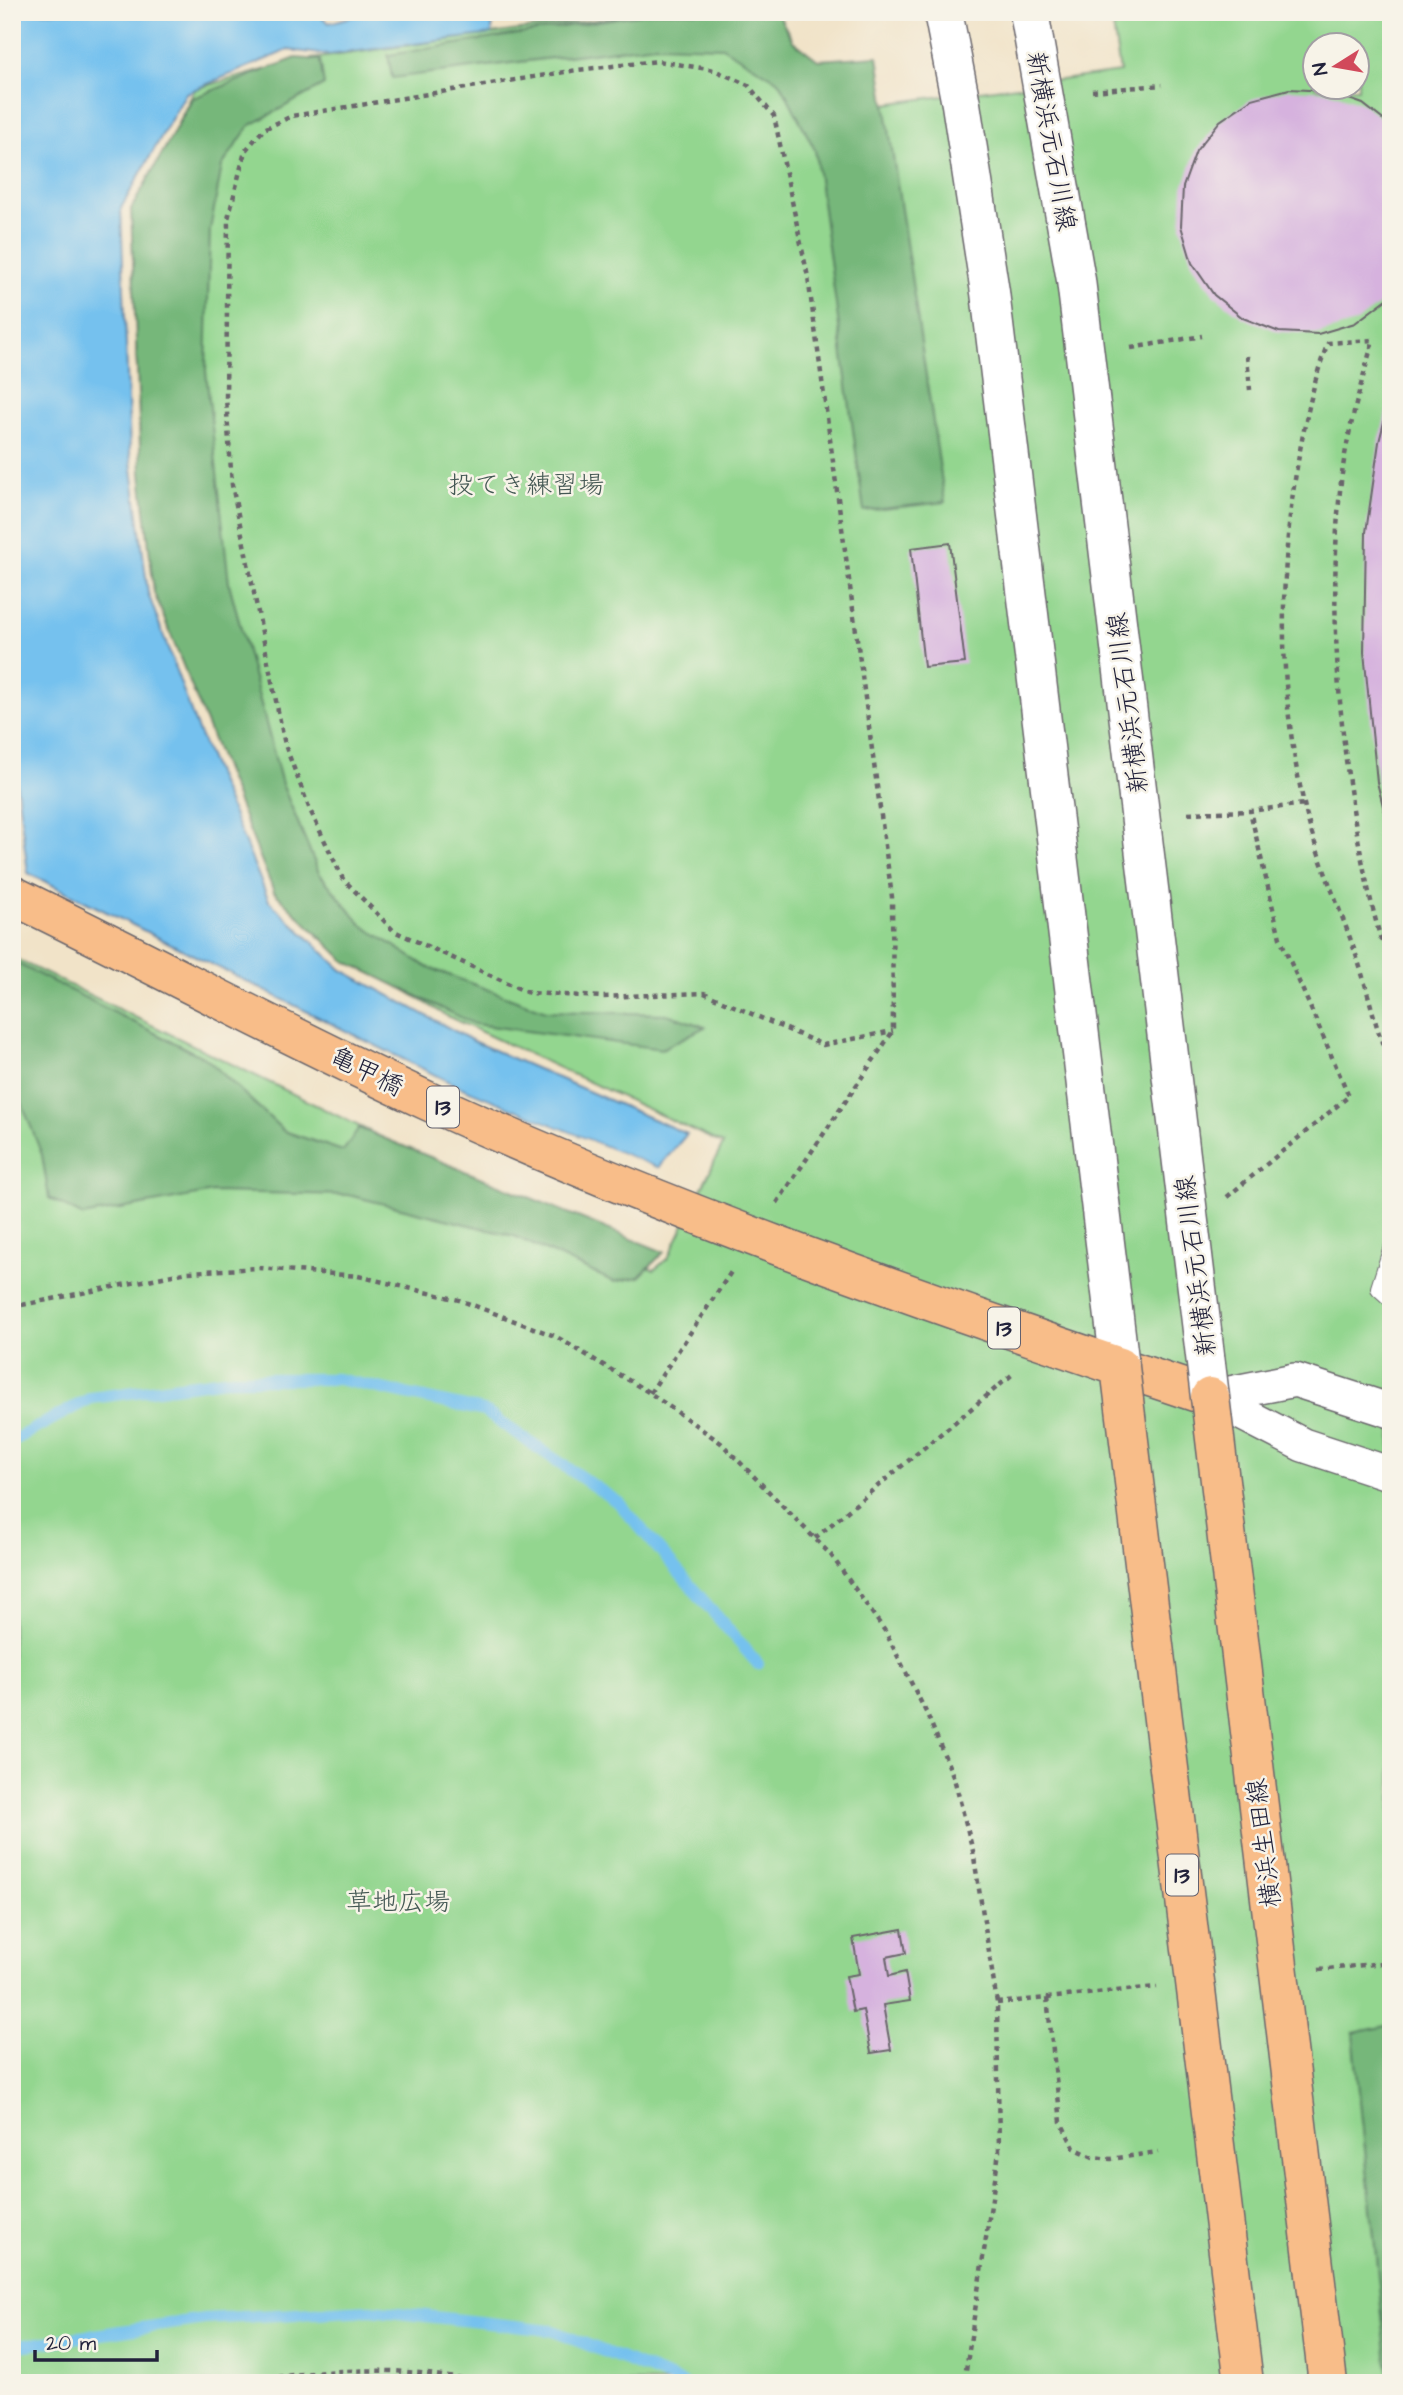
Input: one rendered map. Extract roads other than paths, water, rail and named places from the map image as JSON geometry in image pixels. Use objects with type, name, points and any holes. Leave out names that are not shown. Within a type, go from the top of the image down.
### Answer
[{"type":"main road","name":"亀甲橋","points":[[12,895],[431,1102],[760,1240],[888,1289],[1120,1367]]},
{"type":"main road","name":"13","points":[[1210,1397],[1120,1367],[1244,2383]]},
{"type":"main road","name":"横浜生田線","points":[[1210,1397],[1328,2383]]},
{"type":"street","points":[[943,12],[990,292],[1120,1367]]},
{"type":"street","name":"新横浜元石川線","points":[[1029,12],[1076,280],[1210,1397]]},
{"type":"street","points":[[1210,1397],[1295,1380],[1391,1411]]},
{"type":"street","points":[[1210,1397],[1303,1445],[1391,1474]]},
{"type":"lane","points":[[1391,1250],[1379,1288],[1391,1299]]},
{"type":"water","points":[[12,12],[316,12],[329,23],[368,12],[493,12],[492,34],[329,55],[288,50],[186,93],[121,208],[130,453],[148,593],[195,723],[269,901],[342,970],[475,1042],[687,1134],[658,1168],[457,1086],[28,873],[12,748]]},
{"type":"waterway","points":[[12,1441],[91,1398],[232,1379],[337,1379],[484,1411],[619,1503],[758,1664]]},
{"type":"waterway","points":[[12,2347],[204,2319],[371,2310],[551,2330],[682,2383]]},
{"type":"park label","name":"投てき練習場","points":[[526,484]]},
{"type":"park label","name":"草地広場","points":[[398,1901]]}]
